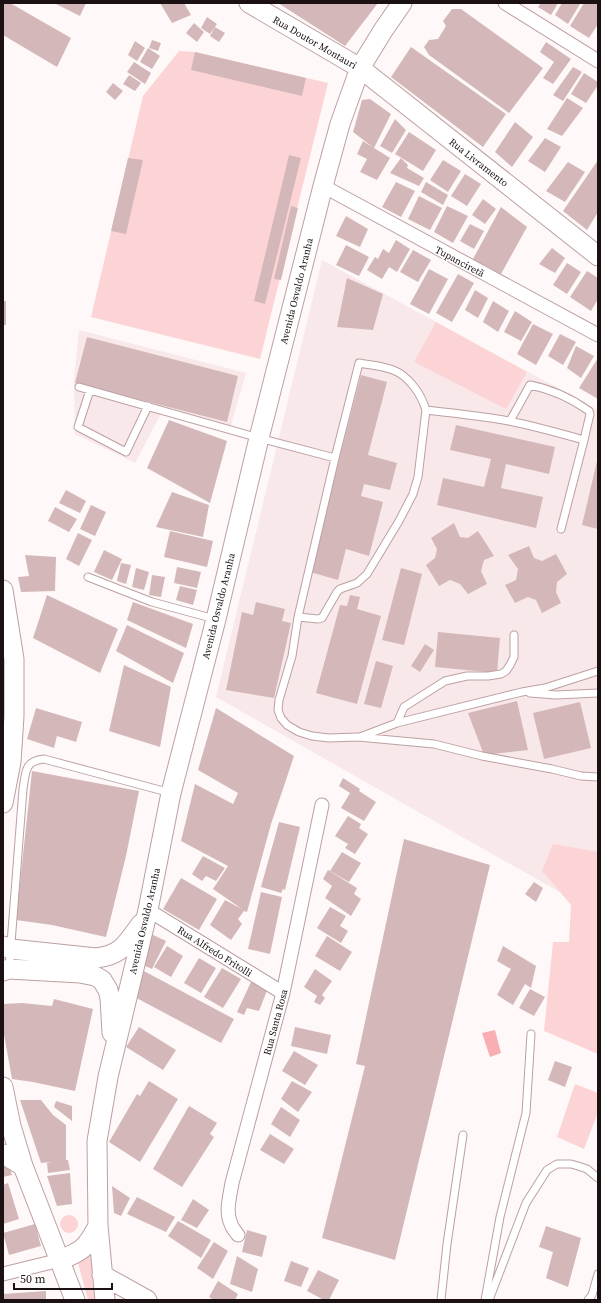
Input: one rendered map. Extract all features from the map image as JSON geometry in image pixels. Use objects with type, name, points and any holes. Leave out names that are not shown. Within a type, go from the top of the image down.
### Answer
[{"type":"main road","name":"Rua Doutor Montauri","points":[[249,3],[360,68]]},
{"type":"main road","name":"Avenida Osvaldo Aranha","points":[[105,1300],[98,1226],[97,1141],[108,1078],[147,913],[171,793],[216,619],[259,438],[340,124],[360,68],[384,28],[402,3]]},
{"type":"main road","name":"Rua Livramento","points":[[360,68],[598,256]]},
{"type":"main road","points":[[3,592],[14,658],[14,716],[11,762],[3,803]]},
{"type":"main road","points":[[7,948],[96,958],[106,957],[120,951],[147,913]]},
{"type":"main road","points":[[6,970],[84,973],[102,980],[108,990],[110,998],[114,1052]]},
{"type":"main road","points":[[3,1087],[7,1131],[24,1166],[75,1300]]},
{"type":"main road","points":[[3,1154],[24,1166]]},
{"type":"main road","points":[[60,1260],[84,1248],[98,1226]]},
{"type":"main road","points":[[102,1275],[147,1300]]},
{"type":"street","points":[[505,3],[598,60]]},
{"type":"street","name":"Tupanciretã","points":[[323,186],[598,335]]},
{"type":"street","name":"Rua Santa Rosa","points":[[238,1235],[231,1224],[229,1215],[228,1204],[232,1183],[283,993],[322,805]]},
{"type":"street","name":"Rua Alfredo Fritolli","points":[[147,913],[283,993]]},
{"type":"street","points":[[3,1274],[60,1260]]},
{"type":"lane","points":[[298,617],[322,618],[340,589],[357,583],[367,574],[399,521],[413,494],[418,477],[426,410],[424,403],[416,390],[400,373],[392,369],[359,363],[298,617],[292,656],[279,700],[278,710],[281,718],[287,725],[299,732],[312,736],[434,744],[482,756],[581,776],[598,777]]},
{"type":"lane","points":[[510,422],[530,385],[562,396],[589,411],[590,414],[584,440],[561,529]]},
{"type":"lane","points":[[79,387],[335,458]]},
{"type":"lane","points":[[90,390],[78,427],[126,452],[148,406]]},
{"type":"lane","points":[[426,410],[466,414],[510,422],[584,440]]},
{"type":"lane","points":[[88,578],[152,602],[216,619]]},
{"type":"lane","points":[[397,722],[404,707],[445,681],[467,676],[488,676],[500,674],[506,671],[514,657],[514,635]]},
{"type":"lane","points":[[358,738],[397,722],[556,685],[598,671]]},
{"type":"lane","points":[[522,692],[556,695],[598,693]]},
{"type":"lane","points":[[6,970],[24,789],[26,773],[30,763],[36,760],[44,759],[171,793]]},
{"type":"lane","points":[[485,1300],[500,1217],[526,1113],[531,1034]]},
{"type":"lane","points":[[441,1300],[447,1244],[463,1135]]},
{"type":"lane","points":[[489,1300],[526,1203],[547,1170],[557,1164],[571,1164],[587,1169],[598,1178]]},
{"type":"lane","points":[[588,1300],[598,1274]]},
{"type":"shaded area","points":[[179,51],[195,52],[328,83],[260,359],[91,317],[143,96]]},
{"type":"shaded area","points":[[322,260],[598,410],[598,914],[216,697]]},
{"type":"shaded area","points":[[436,322],[527,372],[506,409],[414,362]]},
{"type":"shaded area","points":[[79,330],[246,373],[229,432],[162,412],[135,463],[75,434],[74,379]]},
{"type":"shaded area","points":[[553,844],[598,852],[598,1054],[544,1031],[553,942],[569,942],[571,905],[542,871]]},
{"type":"shaded area","points":[[495,1030],[501,1053],[490,1057],[482,1033]]},
{"type":"shaded area","points":[[575,1084],[598,1093],[598,1112],[584,1149],[557,1137]]},
{"type":"shaded area","points":[[65,1215],[73,1215],[78,1220],[76,1231],[73,1233],[65,1233],[60,1228],[60,1220]]},
{"type":"shaded area","points":[[88,1253],[96,1255],[99,1300],[88,1300],[78,1263],[80,1256]]},
{"type":"building","points":[[3,3],[10,3],[71,38],[57,67],[3,35]]},
{"type":"building","points":[[54,3],[86,3],[80,16]]},
{"type":"building","points":[[160,3],[184,3],[191,15],[172,23]]},
{"type":"building","points":[[278,3],[378,3],[345,46]]},
{"type":"building","points":[[541,3],[558,3],[551,15],[538,7]]},
{"type":"building","points":[[562,3],[580,4],[568,24],[555,15]]},
{"type":"building","points":[[584,3],[598,3],[598,24],[589,38],[570,26]]},
{"type":"building","points":[[452,9],[461,9],[543,68],[509,113],[429,55],[424,47],[429,40],[438,39],[446,26],[443,21]]},
{"type":"building","points":[[207,17],[217,24],[210,34],[201,28]]},
{"type":"building","points":[[194,23],[204,32],[197,42],[186,33]]},
{"type":"building","points":[[215,27],[225,33],[219,42],[210,36]]},
{"type":"building","points":[[152,40],[161,43],[158,51],[149,48]]},
{"type":"building","points":[[135,41],[145,48],[137,61],[128,55]]},
{"type":"building","points":[[546,42],[571,59],[553,84],[543,78],[554,62],[540,52]]},
{"type":"building","points":[[411,47],[506,114],[483,147],[391,77]]},
{"type":"building","points":[[148,48],[160,56],[152,69],[140,62]]},
{"type":"building","points":[[195,52],[306,78],[302,96],[191,70]]},
{"type":"building","points":[[134,62],[151,73],[145,84],[127,72]]},
{"type":"building","points":[[573,67],[582,72],[563,101],[553,95]]},
{"type":"building","points":[[584,73],[598,82],[598,85],[586,103],[571,94]]},
{"type":"building","points":[[129,75],[141,83],[135,91],[123,84]]},
{"type":"building","points":[[113,83],[123,91],[115,100],[106,92]]},
{"type":"building","points":[[567,98],[583,108],[562,136],[547,129]]},
{"type":"building","points":[[370,99],[391,114],[374,148],[353,132],[362,100]]},
{"type":"building","points":[[395,119],[406,130],[392,153],[380,146]]},
{"type":"building","points":[[515,122],[533,137],[512,167],[495,152]]},
{"type":"building","points":[[409,132],[436,150],[423,171],[395,154]]},
{"type":"building","points":[[545,138],[561,147],[545,172],[528,161]]},
{"type":"building","points":[[363,141],[390,158],[377,180],[360,172],[367,159],[357,154]]},
{"type":"building","points":[[289,155],[301,158],[265,304],[254,301]]},
{"type":"building","points":[[128,158],[143,160],[126,234],[111,231]]},
{"type":"building","points":[[401,158],[408,165],[407,168],[424,178],[419,186],[390,173]]},
{"type":"building","points":[[443,160],[461,171],[448,192],[430,180]]},
{"type":"building","points":[[598,160],[598,212],[587,230],[563,211]]},
{"type":"building","points":[[568,162],[585,172],[565,202],[546,191]]},
{"type":"building","points":[[465,174],[481,184],[467,206],[451,196]]},
{"type":"building","points":[[396,182],[415,191],[401,217],[382,207]]},
{"type":"building","points":[[426,182],[448,195],[443,205],[421,192]]},
{"type":"building","points":[[419,196],[442,208],[430,230],[408,219]]},
{"type":"building","points":[[483,199],[496,209],[485,224],[472,215]]},
{"type":"building","points":[[291,206],[298,208],[281,280],[274,279]]},
{"type":"building","points":[[447,206],[468,216],[453,243],[434,232]]},
{"type":"building","points":[[501,207],[527,227],[501,274],[473,259]]},
{"type":"building","points":[[346,216],[368,229],[360,247],[336,236]]},
{"type":"building","points":[[470,224],[484,231],[474,249],[460,241]]},
{"type":"building","points":[[396,240],[410,249],[397,272],[389,267],[382,279],[367,270],[375,257],[378,259],[383,249],[389,253]]},
{"type":"building","points":[[346,245],[369,257],[359,276],[336,265]]},
{"type":"building","points":[[552,248],[565,258],[555,273],[539,264]]},
{"type":"building","points":[[413,250],[431,260],[418,282],[400,272]]},
{"type":"building","points":[[567,263],[581,272],[567,294],[553,285]]},
{"type":"building","points":[[429,269],[448,279],[429,314],[410,304]]},
{"type":"building","points":[[587,271],[598,278],[598,299],[591,311],[570,297]]},
{"type":"building","points":[[458,274],[474,283],[452,322],[436,313]]},
{"type":"building","points":[[347,278],[383,294],[373,330],[337,327]]},
{"type":"building","points":[[475,290],[488,298],[478,318],[465,310]]},
{"type":"building","points":[[3,301],[6,301],[6,325],[3,325]]},
{"type":"building","points":[[493,301],[509,311],[498,332],[483,322]]},
{"type":"building","points":[[515,311],[532,322],[521,341],[504,332]]},
{"type":"building","points":[[533,324],[553,334],[536,365],[517,354]]},
{"type":"building","points":[[560,334],[576,342],[563,365],[548,356]]},
{"type":"building","points":[[87,337],[238,376],[227,422],[75,383]]},
{"type":"building","points":[[576,346],[594,356],[581,378],[567,368]]},
{"type":"building","points":[[598,358],[598,399],[579,388]]},
{"type":"building","points":[[361,375],[387,382],[368,455],[397,463],[390,490],[364,484],[361,496],[383,502],[369,556],[346,549],[338,580],[310,572]]},
{"type":"building","points":[[169,420],[227,441],[210,503],[147,468]]},
{"type":"building","points":[[456,425],[555,447],[549,474],[506,464],[501,488],[543,497],[536,528],[437,505],[443,478],[484,487],[491,459],[450,450]]},
{"type":"building","points":[[598,461],[598,529],[582,525]]},
{"type":"building","points":[[66,490],[86,501],[80,513],[59,503]]},
{"type":"building","points":[[172,492],[209,505],[203,537],[156,527]]},
{"type":"building","points":[[91,505],[106,512],[95,536],[80,529]]},
{"type":"building","points":[[55,507],[77,519],[69,532],[48,521]]},
{"type":"building","points":[[454,523],[460,537],[468,538],[478,531],[494,556],[484,560],[481,571],[487,584],[468,594],[460,584],[450,580],[439,586],[426,565],[435,558],[437,549],[431,538]]},
{"type":"building","points":[[170,531],[213,541],[207,567],[164,557]]},
{"type":"building","points":[[78,533],[92,540],[79,566],[66,559]]},
{"type":"building","points":[[529,546],[534,558],[542,561],[556,554],[567,574],[557,582],[556,592],[561,603],[542,613],[536,600],[528,597],[515,603],[505,585],[516,580],[518,569],[508,555]]},
{"type":"building","points":[[104,550],[122,559],[112,580],[94,572]]},
{"type":"building","points":[[25,555],[56,557],[55,591],[21,592],[18,577],[29,576]]},
{"type":"building","points":[[121,563],[131,565],[126,584],[117,581]]},
{"type":"building","points":[[177,567],[201,572],[197,588],[174,583]]},
{"type":"building","points":[[136,568],[149,572],[144,590],[132,587]]},
{"type":"building","points":[[401,568],[422,574],[404,645],[382,640]]},
{"type":"building","points":[[152,575],[165,577],[161,597],[149,595]]},
{"type":"building","points":[[180,586],[197,590],[193,605],[176,600]]},
{"type":"building","points":[[47,595],[118,629],[100,673],[33,638]]},
{"type":"building","points":[[350,595],[360,597],[357,609],[381,616],[357,704],[316,693],[340,605],[347,606]]},
{"type":"building","points":[[133,602],[193,624],[186,648],[127,620]]},
{"type":"building","points":[[256,602],[285,609],[282,621],[291,623],[274,698],[226,690],[242,612],[253,615]]},
{"type":"building","points":[[127,625],[184,653],[173,683],[116,651]]},
{"type":"building","points":[[438,632],[500,638],[497,673],[435,667]]},
{"type":"building","points":[[425,644],[434,650],[420,672],[411,666]]},
{"type":"building","points":[[376,661],[393,666],[381,708],[364,704]]},
{"type":"building","points":[[124,665],[171,687],[160,747],[109,731]]},
{"type":"building","points":[[517,701],[528,750],[484,755],[468,713]]},
{"type":"building","points":[[580,702],[591,748],[544,759],[533,713]]},
{"type":"building","points":[[36,708],[82,722],[76,742],[57,736],[54,748],[27,739]]},
{"type":"building","points":[[216,708],[294,756],[271,824],[247,912],[244,911],[238,919],[242,924],[231,940],[210,925],[225,900],[242,909],[213,889],[228,866],[181,841],[195,784],[233,804],[238,793],[198,770]]},
{"type":"building","points":[[32,771],[139,791],[126,856],[106,937],[52,925],[16,920]]},
{"type":"building","points":[[343,778],[376,802],[364,821],[341,808],[350,793],[339,786]]},
{"type":"building","points":[[348,816],[361,824],[359,828],[368,834],[355,854],[345,848],[348,844],[335,836]]},
{"type":"building","points":[[279,822],[300,827],[285,890],[283,889],[281,893],[261,887]]},
{"type":"building","points":[[404,839],[490,865],[395,1260],[322,1238],[365,1066],[356,1064]]},
{"type":"building","points":[[342,852],[361,863],[349,882],[330,871]]},
{"type":"building","points":[[203,856],[225,868],[216,881],[206,876],[202,881],[192,874]]},
{"type":"building","points":[[328,870],[357,888],[354,894],[361,899],[351,916],[325,898],[332,886],[323,879]]},
{"type":"building","points":[[181,878],[217,899],[199,930],[163,909]]},
{"type":"building","points":[[534,882],[543,888],[536,902],[525,894]]},
{"type":"building","points":[[261,892],[282,897],[270,954],[248,949]]},
{"type":"building","points":[[330,907],[346,916],[340,926],[348,931],[341,943],[317,928]]},
{"type":"building","points":[[149,933],[166,941],[152,969],[143,965]]},
{"type":"building","points":[[327,936],[352,952],[340,971],[315,956]]},
{"type":"building","points":[[167,946],[183,956],[171,977],[154,967]]},
{"type":"building","points":[[503,946],[536,966],[531,988],[525,984],[513,1005],[497,995],[511,969],[497,961]]},
{"type":"building","points":[[199,958],[216,968],[201,993],[184,983]]},
{"type":"building","points":[[222,968],[241,979],[223,1008],[204,997]]},
{"type":"building","points":[[315,969],[332,981],[322,995],[325,998],[320,1005],[314,1002],[317,996],[304,987]]},
{"type":"building","points":[[142,970],[234,1019],[221,1043],[129,994]]},
{"type":"building","points":[[251,982],[268,988],[259,1011],[247,1008],[244,1015],[237,1012]]},
{"type":"building","points":[[530,989],[545,997],[534,1016],[519,1008]]},
{"type":"building","points":[[54,999],[93,1009],[75,1091],[12,1079],[3,1029],[3,1004],[22,1003],[52,1006]]},
{"type":"building","points":[[139,1027],[176,1050],[163,1070],[126,1047]]},
{"type":"building","points":[[295,1027],[331,1035],[327,1054],[291,1046]]},
{"type":"building","points":[[294,1051],[318,1065],[305,1085],[282,1071]]},
{"type":"building","points":[[555,1061],[572,1067],[565,1087],[548,1080]]},
{"type":"building","points":[[149,1081],[178,1099],[140,1162],[109,1142],[137,1094],[140,1096]]},
{"type":"building","points":[[292,1081],[312,1092],[298,1112],[281,1099]]},
{"type":"building","points":[[20,1100],[41,1100],[53,1115],[66,1125],[66,1160],[68,1160],[70,1170],[48,1173],[47,1163],[52,1162],[41,1163]]},
{"type":"building","points":[[56,1101],[72,1106],[72,1121],[54,1107]]},
{"type":"building","points":[[189,1106],[217,1123],[210,1134],[214,1137],[182,1187],[153,1169]]},
{"type":"building","points":[[281,1107],[300,1120],[290,1137],[271,1124]]},
{"type":"building","points":[[270,1134],[294,1149],[284,1164],[260,1150]]},
{"type":"building","points":[[3,1163],[9,1166],[12,1175],[3,1177]]},
{"type":"building","points":[[70,1173],[72,1204],[57,1206],[47,1176]]},
{"type":"building","points":[[8,1183],[19,1219],[3,1224],[3,1185]]},
{"type":"building","points":[[112,1186],[130,1198],[121,1216],[114,1213]]},
{"type":"building","points":[[137,1197],[175,1217],[166,1232],[127,1214]]},
{"type":"building","points":[[193,1199],[209,1210],[197,1228],[181,1220]]},
{"type":"building","points":[[178,1221],[211,1240],[201,1258],[168,1236]]},
{"type":"building","points":[[35,1224],[41,1246],[9,1255],[3,1233]]},
{"type":"building","points":[[546,1226],[581,1238],[568,1287],[546,1278],[553,1252],[539,1247]]},
{"type":"building","points":[[247,1230],[267,1236],[262,1257],[242,1252]]},
{"type":"building","points":[[214,1242],[228,1251],[213,1279],[197,1268]]},
{"type":"building","points":[[237,1256],[258,1269],[252,1292],[230,1284]]},
{"type":"building","points":[[291,1261],[309,1268],[301,1287],[284,1281]]},
{"type":"building","points":[[318,1270],[339,1280],[329,1300],[324,1300],[307,1291]]},
{"type":"building","points":[[218,1281],[238,1294],[235,1300],[214,1300],[209,1297]]},
{"type":"building","points":[[46,1291],[46,1300],[3,1300],[3,1294]]}]
